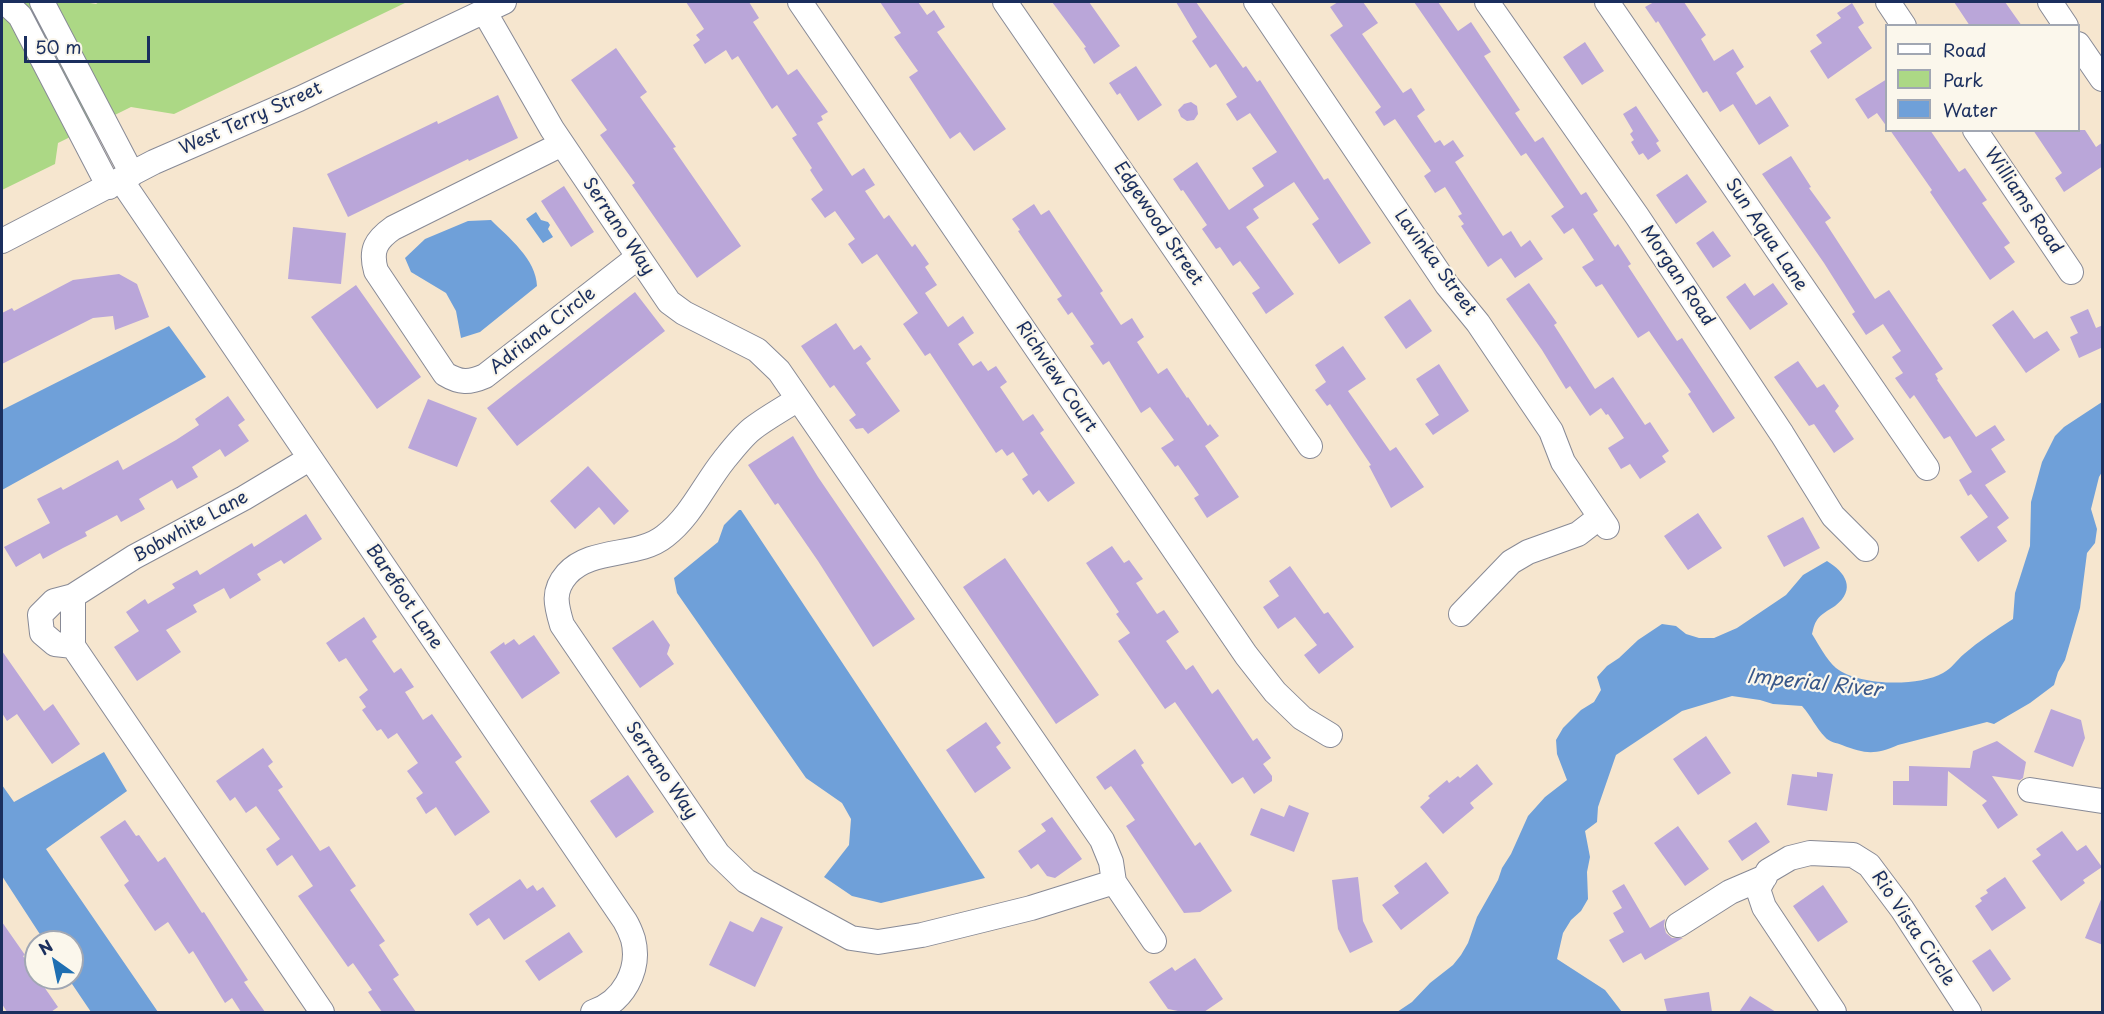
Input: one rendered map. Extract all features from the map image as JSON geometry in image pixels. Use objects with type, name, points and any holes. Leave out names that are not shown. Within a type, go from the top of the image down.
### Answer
[{"type":"street","points":[[5,2],[20,16],[121,180]]},
{"type":"street","points":[[42,2],[121,180]]},
{"type":"street","name":"Richview Court","points":[[800,2],[1246,655],[1281,698],[1302,718],[1330,735]]},
{"type":"street","name":"Edgewood Street","points":[[1005,2],[1310,446]]},
{"type":"street","name":"Lavinka Street","points":[[1256,2],[1447,285],[1478,323],[1551,431],[1563,462],[1604,522],[1528,552],[1511,562],[1461,614]]},
{"type":"street","name":"Morgan Road","points":[[1487,2],[1637,216],[1782,434],[1833,516],[1866,549]]},
{"type":"street","name":"Sun Aqua Lane","points":[[1607,2],[1927,468]]},
{"type":"street","points":[[1888,2],[1903,24]]},
{"type":"street","points":[[2050,2],[2065,24]]},
{"type":"street","name":"West Terry Street","points":[[2,241],[206,138],[299,99],[494,6]]},
{"type":"street","name":"Serrano Way","points":[[494,6],[562,144],[669,302],[684,314],[757,350],[778,371],[1102,840],[1111,862],[1114,882],[1154,941]]},
{"type":"street","points":[[2080,46],[2103,80]]},
{"type":"street","name":"Williams Road","points":[[1976,132],[2071,272]]},
{"type":"street","name":"Adriana Circle","points":[[562,144],[381,236],[375,248],[373,260],[376,271],[445,374],[463,382],[475,381],[484,376],[638,257]]},
{"type":"street","name":"Barefoot Lane","points":[[121,180],[625,921],[633,938],[635,956],[632,975],[621,995],[605,1008],[593,1012]]},
{"type":"street","name":"Serrano Way","points":[[798,399],[751,429],[723,461],[687,514],[664,537],[648,545],[583,562],[568,572],[559,587],[555,603],[562,625],[718,854],[746,881],[851,938],[878,942],[922,936],[1031,908],[1114,882]]},
{"type":"street","name":"Bobwhite Lane","points":[[73,646],[55,644],[42,633],[40,615],[54,601],[73,596],[126,562],[244,498],[309,459]]},
{"type":"street","points":[[73,596],[73,646],[322,1012]]},
{"type":"street","points":[[2030,790],[2103,801]]},
{"type":"street","name":"Rio Vista Circle","points":[[1678,925],[1730,892],[1765,877],[1768,871],[1790,858],[1810,853],[1853,855],[1869,865],[1902,909],[1969,1012]]},
{"type":"street","points":[[1765,877],[1758,889],[1764,907],[1834,1012]]},
{"type":"green space","points":[[2,2],[96,4],[99,2],[407,2],[174,114],[131,107],[58,143],[55,164],[2,190]]},
{"type":"water","points":[[536,212],[541,220],[548,222],[550,225],[548,229],[553,237],[543,243],[526,219]]},
{"type":"water","points":[[491,220],[527,258],[537,286],[480,332],[461,338],[456,311],[446,293],[411,272],[405,258],[425,239],[468,221]]},
{"type":"water","points":[[169,326],[206,377],[2,490],[2,410]]},
{"type":"water","name":"Imperial River","points":[[2102,402],[2102,472],[2091,509],[2097,529],[2095,543],[2087,553],[2080,608],[2065,660],[2054,685],[2030,703],[1994,724],[1987,722],[1876,752],[1857,750],[1829,740],[1802,706],[1773,704],[1732,696],[1682,711],[1616,755],[1598,807],[1597,822],[1585,831],[1590,857],[1587,872],[1588,899],[1563,933],[1557,959],[1605,990],[1622,1012],[1397,1012],[1412,1002],[1461,955],[1477,917],[1498,880],[1528,816],[1545,797],[1567,780],[1557,754],[1556,740],[1563,728],[1581,710],[1594,702],[1601,690],[1597,677],[1607,666],[1638,640],[1662,624],[1676,626],[1686,634],[1699,638],[1714,638],[1737,628],[1786,595],[1803,575],[1827,561],[1839,570],[1846,581],[1846,593],[1842,600],[1817,620],[1812,634],[1836,668],[1859,678],[1889,682],[1919,681],[1943,673],[1964,654],[2013,619],[2015,593],[2030,546],[2031,502],[2042,462],[2055,436],[2064,427]]},
{"type":"water","points":[[739,510],[985,878],[881,903],[852,896],[824,877],[849,845],[851,819],[842,803],[806,778],[677,593],[674,578],[718,542],[724,525]]},
{"type":"water","points":[[104,752],[127,791],[46,849],[158,1012],[91,1012],[76,990],[84,990],[84,930],[37,930],[2,876],[2,785],[14,802]]},
{"type":"building","points":[[686,2],[749,2],[759,18],[753,22],[788,75],[797,69],[828,112],[821,116],[823,120],[817,123],[852,176],[864,168],[875,185],[865,191],[884,219],[889,215],[912,247],[915,244],[929,264],[925,267],[937,285],[925,293],[948,327],[963,316],[974,333],[958,344],[973,366],[981,361],[988,371],[996,366],[1007,382],[1000,387],[1023,421],[1033,414],[1044,430],[1040,433],[1075,483],[1048,502],[1039,490],[1033,495],[1022,479],[1028,475],[1013,452],[1007,456],[1002,449],[996,453],[930,353],[925,356],[903,324],[918,313],[877,254],[862,264],[848,244],[855,239],[835,211],[825,218],[811,199],[823,190],[810,170],[812,168],[792,138],[797,135],[777,105],[772,109],[738,56],[732,60],[726,50],[705,64],[693,45],[700,40],[696,35],[704,29]]},
{"type":"building","points":[[880,2],[918,2],[927,15],[934,10],[945,27],[937,32],[1006,129],[974,151],[960,132],[950,139],[909,77],[918,71],[894,37],[901,33]]},
{"type":"building","points":[[1052,2],[1089,2],[1120,46],[1094,64],[1084,48],[1086,47]]},
{"type":"building","points":[[1176,2],[1196,2],[1243,68],[1246,66],[1257,82],[1260,80],[1324,180],[1328,178],[1371,243],[1339,264],[1312,224],[1319,219],[1294,182],[1253,209],[1259,218],[1246,227],[1294,294],[1266,314],[1252,293],[1260,288],[1240,261],[1233,266],[1220,247],[1216,249],[1202,229],[1207,225],[1173,179],[1197,162],[1229,210],[1264,186],[1252,168],[1277,152],[1250,113],[1237,121],[1226,104],[1237,97],[1216,64],[1210,68],[1192,41],[1197,37]]},
{"type":"building","points":[[1338,2],[1363,2],[1378,23],[1362,34],[1403,93],[1411,88],[1425,110],[1417,116],[1435,143],[1440,140],[1444,146],[1453,140],[1464,156],[1455,162],[1503,236],[1511,231],[1521,247],[1530,240],[1543,259],[1515,278],[1501,258],[1488,267],[1461,226],[1464,224],[1458,216],[1462,214],[1445,187],[1435,193],[1424,176],[1431,171],[1395,119],[1384,126],[1375,112],[1381,107],[1330,35],[1343,26],[1330,7]]},
{"type":"building","points":[[1414,2],[1438,2],[1458,31],[1471,22],[1491,52],[1484,56],[1520,110],[1515,113],[1535,142],[1543,137],[1581,195],[1586,192],[1598,211],[1593,214],[1615,247],[1618,244],[1631,264],[1628,266],[1677,341],[1682,338],[1735,418],[1713,433],[1688,394],[1691,392],[1649,331],[1638,338],[1602,284],[1596,287],[1582,267],[1594,260],[1573,228],[1564,234],[1551,216],[1564,207],[1526,153],[1521,156]]},
{"type":"building","points":[[1654,2],[1684,2],[1706,35],[1701,39],[1714,61],[1733,49],[1744,67],[1736,73],[1756,105],[1770,96],[1789,126],[1759,145],[1733,104],[1720,112],[1707,91],[1703,93],[1658,21],[1656,23],[1645,7]]},
{"type":"building","points":[[1954,2],[2005,2],[2021,24],[1969,24]]},
{"type":"building","points":[[1852,3],[1864,23],[1858,27],[1872,48],[1828,79],[1810,51],[1822,43],[1816,35],[1841,18],[1837,13]]},
{"type":"building","points":[[1585,42],[1604,71],[1582,85],[1563,57]]},
{"type":"building","points":[[616,48],[647,92],[640,97],[741,246],[697,278],[632,185],[635,183],[600,135],[607,130],[571,80]]},
{"type":"building","points":[[1136,66],[1162,105],[1138,121],[1120,93],[1117,95],[1109,83]]},
{"type":"building","points":[[1885,80],[1885,124],[1877,113],[1868,119],[1855,99]]},
{"type":"building","points":[[498,95],[518,138],[469,161],[468,159],[348,217],[327,174],[437,121],[438,124]]},
{"type":"building","points":[[1191,102],[1197,106],[1198,114],[1194,120],[1187,121],[1181,117],[1178,110],[1184,104]]},
{"type":"building","points":[[1636,106],[1659,141],[1656,143],[1661,151],[1648,160],[1643,153],[1639,155],[1631,142],[1634,140],[1630,134],[1633,131],[1623,114]]},
{"type":"building","points":[[2080,130],[2085,130],[2096,147],[2103,142],[2103,166],[2064,192],[2055,178],[2062,173],[2034,132],[2080,132]]},
{"type":"building","points":[[1891,132],[1931,132],[1959,172],[1965,168],[1987,200],[1982,203],[2010,243],[2004,247],[2015,262],[1990,280],[1930,192],[1932,190]]},
{"type":"building","points":[[1791,156],[1811,187],[1809,188],[1831,218],[1825,222],[1875,299],[1889,290],[1943,369],[1935,374],[1937,380],[1976,437],[1995,425],[2005,440],[1991,449],[2006,472],[1985,485],[2009,518],[1997,527],[2007,541],[1978,562],[1960,537],[1988,517],[1971,494],[1968,496],[1959,480],[1972,472],[1950,436],[1944,439],[1914,395],[1910,399],[1895,378],[1903,373],[1892,357],[1901,351],[1883,324],[1866,335],[1852,314],[1855,312],[1824,263],[1762,174]]},
{"type":"building","points":[[1687,174],[1707,202],[1676,224],[1656,195]]},
{"type":"building","points":[[564,186],[594,232],[571,247],[541,201]]},
{"type":"building","points":[[1034,204],[1041,215],[1049,210],[1103,291],[1100,293],[1121,325],[1132,318],[1144,337],[1137,342],[1158,374],[1167,368],[1208,426],[1210,424],[1219,436],[1205,446],[1239,497],[1207,518],[1194,498],[1199,495],[1178,465],[1175,467],[1161,448],[1174,440],[1150,407],[1141,413],[1109,361],[1103,365],[1090,346],[1094,344],[1072,312],[1068,315],[1057,299],[1062,296],[1018,231],[1020,230],[1012,219]]},
{"type":"building","points":[[293,227],[346,233],[341,284],[288,279]]},
{"type":"building","points":[[1713,231],[1731,256],[1713,268],[1696,243]]},
{"type":"building","points":[[119,274],[137,284],[149,317],[115,330],[113,316],[93,318],[2,364],[2,313],[12,308],[14,311],[73,280]]},
{"type":"building","points":[[1529,283],[1557,323],[1554,325],[1595,389],[1613,377],[1645,425],[1650,422],[1669,451],[1662,456],[1666,462],[1640,479],[1630,464],[1621,469],[1608,448],[1624,438],[1608,414],[1606,415],[1601,408],[1590,416],[1570,386],[1566,389],[1506,299]]},
{"type":"building","points":[[1745,283],[1754,296],[1773,283],[1788,304],[1750,330],[1726,297]]},
{"type":"building","points":[[356,285],[421,377],[377,409],[311,317]]},
{"type":"building","points":[[635,292],[665,331],[517,446],[487,408]]},
{"type":"building","points":[[1410,299],[1432,331],[1406,349],[1384,317]]},
{"type":"building","points":[[2088,309],[2096,328],[2103,325],[2103,347],[2079,358],[2070,337],[2078,333],[2070,317]]},
{"type":"building","points":[[2013,310],[2034,339],[2047,331],[2060,350],[2026,373],[1992,325]]},
{"type":"building","points":[[836,323],[854,350],[861,345],[871,359],[866,363],[900,411],[868,434],[863,428],[856,429],[849,420],[856,415],[834,385],[830,388],[801,346]]},
{"type":"building","points":[[1343,346],[1366,379],[1348,391],[1390,451],[1396,447],[1424,487],[1391,508],[1369,466],[1371,465],[1330,404],[1327,406],[1315,390],[1326,382],[1315,365]]},
{"type":"building","points":[[1798,361],[1817,388],[1824,384],[1839,406],[1835,411],[1854,439],[1834,453],[1814,424],[1809,426],[1774,377]]},
{"type":"building","points":[[1439,364],[1469,411],[1433,435],[1425,424],[1439,415],[1416,379]]},
{"type":"building","points":[[228,396],[245,420],[238,425],[249,441],[225,457],[220,449],[192,467],[198,477],[177,489],[172,480],[139,499],[145,509],[121,522],[117,515],[85,532],[87,536],[43,559],[40,553],[16,567],[4,547],[50,523],[37,499],[61,487],[63,490],[118,460],[123,470],[199,425],[195,419]]},
{"type":"building","points":[[428,399],[477,418],[457,467],[408,448]]},
{"type":"building","points":[[793,436],[818,477],[915,619],[873,647],[818,561],[778,503],[775,505],[748,465]]},
{"type":"building","points":[[588,466],[629,511],[614,525],[599,507],[575,529],[550,501]]},
{"type":"building","points":[[1698,513],[1722,548],[1688,570],[1664,536]]},
{"type":"building","points":[[306,514],[322,539],[284,564],[281,560],[257,574],[261,580],[230,599],[224,588],[193,605],[197,612],[166,630],[181,652],[137,681],[114,647],[139,631],[126,612],[145,599],[148,604],[175,588],[172,584],[197,570],[200,575],[252,543],[254,547]]},
{"type":"building","points":[[1803,517],[1820,548],[1784,567],[1767,536]]},
{"type":"building","points":[[1112,546],[1124,563],[1129,560],[1143,579],[1136,583],[1157,614],[1164,610],[1179,632],[1166,641],[1186,670],[1193,665],[1212,694],[1218,689],[1253,741],[1257,738],[1271,758],[1263,764],[1272,776],[1272,781],[1254,794],[1243,777],[1232,784],[1175,702],[1165,709],[1118,641],[1130,633],[1116,614],[1119,612],[1086,563]]},
{"type":"building","points":[[1005,558],[1099,695],[1056,724],[963,587]]},
{"type":"building","points":[[1290,566],[1324,614],[1328,612],[1354,647],[1319,674],[1304,655],[1317,645],[1295,617],[1278,629],[1263,607],[1279,596],[1269,581]]},
{"type":"building","points":[[364,617],[377,637],[372,641],[394,673],[401,668],[414,687],[405,692],[423,720],[432,714],[462,757],[455,762],[490,812],[455,836],[436,807],[426,814],[416,798],[423,793],[407,771],[418,763],[397,733],[388,739],[381,729],[377,731],[362,710],[366,707],[359,697],[368,690],[346,658],[339,662],[326,643]]},
{"type":"building","points":[[653,620],[670,645],[667,654],[674,664],[640,688],[612,648]]},
{"type":"building","points":[[534,635],[560,673],[522,699],[490,652],[504,642],[505,645],[514,639],[519,645]]},
{"type":"building","points":[[2,651],[44,711],[53,704],[80,744],[52,764],[17,714],[7,721],[2,713]]},
{"type":"building","points":[[2051,709],[2081,720],[2085,738],[2073,767],[2034,752]]},
{"type":"building","points":[[986,722],[1001,743],[996,747],[1011,768],[975,793],[946,750]]},
{"type":"building","points":[[1706,736],[1731,773],[1698,795],[1673,759]]},
{"type":"building","points":[[1997,741],[2026,762],[2023,778],[2020,780],[1992,776],[2018,815],[1998,829],[1982,805],[1987,801],[1948,771],[1947,806],[1893,805],[1893,781],[1909,781],[1909,766],[1970,768],[1973,751]]},
{"type":"building","points":[[263,748],[273,762],[268,766],[283,787],[278,790],[320,851],[329,846],[356,886],[350,890],[385,941],[379,945],[399,975],[393,979],[416,1012],[382,1012],[368,992],[372,990],[353,963],[348,967],[298,896],[313,886],[292,855],[277,866],[266,849],[280,839],[256,806],[246,813],[235,797],[230,801],[216,781]]},
{"type":"building","points":[[1135,749],[1144,763],[1141,765],[1195,846],[1200,842],[1232,891],[1200,912],[1184,913],[1126,826],[1135,820],[1111,786],[1105,790],[1096,777]]},
{"type":"building","points":[[1477,764],[1493,784],[1470,803],[1474,808],[1443,834],[1420,807],[1430,798],[1428,796],[1447,780],[1449,783],[1458,776],[1460,778]]},
{"type":"building","points":[[1817,772],[1833,774],[1827,811],[1787,805],[1792,774],[1817,777]]},
{"type":"building","points":[[628,775],[654,812],[616,838],[590,801]]},
{"type":"building","points":[[1289,805],[1309,813],[1294,852],[1250,835],[1261,808],[1284,817]]},
{"type":"building","points":[[1052,817],[1082,859],[1055,878],[1047,876],[1038,864],[1031,869],[1018,851],[1046,831],[1041,824]]},
{"type":"building","points":[[125,820],[158,862],[165,857],[248,980],[244,982],[265,1012],[241,1012],[232,998],[225,1003],[193,951],[189,954],[168,922],[155,931],[124,885],[129,881],[100,837]]},
{"type":"building","points":[[1756,822],[1770,842],[1742,861],[1728,841]]},
{"type":"building","points":[[1678,826],[1709,869],[1685,886],[1654,843]]},
{"type":"building","points":[[2062,831],[2077,851],[2086,845],[2102,867],[2083,880],[2085,883],[2061,901],[2032,861],[2041,855],[2036,849]]},
{"type":"building","points":[[1426,862],[1449,893],[1401,930],[1382,905],[1399,893],[1394,886]]},
{"type":"building","points":[[1358,877],[1363,921],[1373,942],[1350,953],[1338,929],[1332,880]]},
{"type":"building","points":[[2005,877],[2026,908],[1992,931],[1975,906],[1982,901],[1980,898],[1988,893],[1986,890]]},
{"type":"building","points":[[520,879],[527,889],[533,885],[537,891],[543,887],[556,906],[504,940],[489,918],[477,926],[469,914]]},
{"type":"building","points":[[1624,884],[1650,928],[1665,919],[1666,933],[1672,938],[1683,938],[1645,960],[1641,953],[1623,963],[1609,940],[1624,932],[1613,913],[1622,908],[1612,891]]},
{"type":"building","points":[[1823,885],[1848,922],[1818,942],[1793,906]]},
{"type":"building","points":[[2103,897],[2103,945],[2085,938]]},
{"type":"building","points":[[761,917],[783,927],[755,987],[709,965],[730,921],[753,932]]},
{"type":"building","points":[[2,922],[24,954],[24,990],[46,990],[58,1007],[51,1012],[7,1012],[2,1004]]},
{"type":"building","points":[[569,932],[583,952],[539,981],[525,961]]},
{"type":"building","points":[[1990,949],[2011,979],[1993,992],[1972,961]]},
{"type":"building","points":[[1195,958],[1223,999],[1204,1012],[1168,1009],[1149,982],[1172,967],[1175,971]]},
{"type":"building","points":[[1709,992],[1712,1012],[1667,1012],[1664,999]]},
{"type":"building","points":[[1750,996],[1776,1012],[1739,1012]]}]
